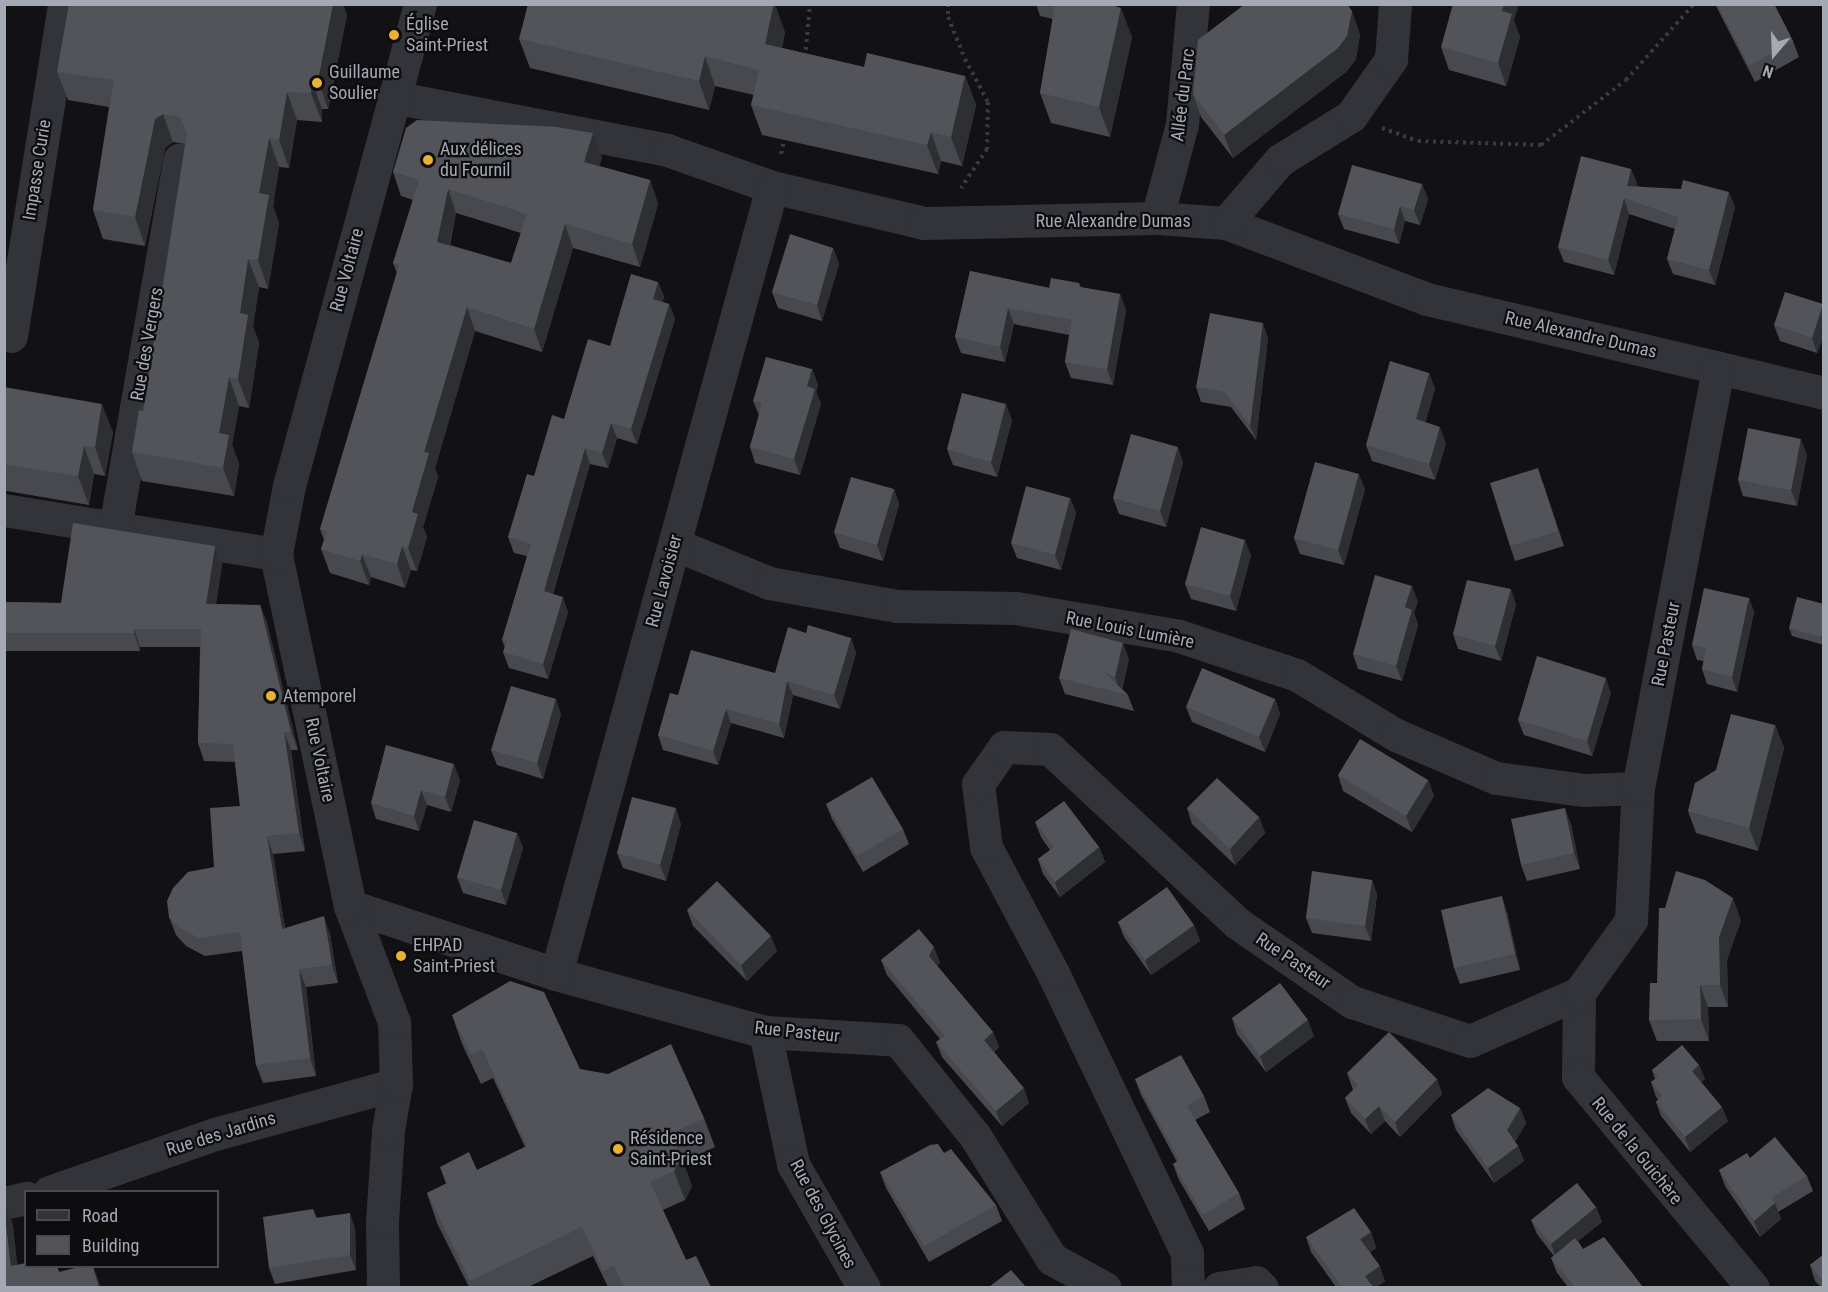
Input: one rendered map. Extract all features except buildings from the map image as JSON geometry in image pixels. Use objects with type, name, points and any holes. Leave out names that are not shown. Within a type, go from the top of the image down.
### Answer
[{"type":"street","name":"Impasse Curie","points":[[11,336],[64,4]]},
{"type":"street","name":"Allée du Parc","points":[[1157,218],[1182,124],[1193,4]]},
{"type":"street","points":[[1226,223],[1280,160],[1351,116],[1391,59],[1395,4]]},
{"type":"street","name":"Rue Voltaire","points":[[383,1287],[383,1198],[396,1084],[394,1022],[350,906],[276,554],[289,486],[415,8]]},
{"type":"street","name":"Rue Alexandre Dumas","points":[[393,97],[667,150],[772,188],[924,223],[1157,218],[1226,223],[1427,299],[1824,393]]},
{"type":"street","name":"Rue des Vergers","points":[[115,528],[179,160]]},
{"type":"street","name":"Rue Lavoisier","points":[[556,974],[772,188]]},
{"type":"street","name":"Rue Pasteur","points":[[1188,1287],[1187,1253],[1053,975],[986,847],[978,784],[1004,747],[1050,749],[1237,923],[1352,1002],[1470,1041],[1579,993],[1631,920],[1638,788],[1718,368]]},
{"type":"street","points":[[4,510],[276,554]]},
{"type":"street","name":"Rue Louis Lumière","points":[[674,544],[780,585],[897,606],[1016,608],[1179,636],[1297,675],[1396,735],[1496,778],[1584,790],[1638,788]]},
{"type":"street","name":"Rue Pasteur","points":[[350,906],[556,974],[765,1032],[897,1040],[975,1136],[1052,1259],[1105,1287]]},
{"type":"street","name":"Rue de la Guichère","points":[[1579,993],[1578,1077],[1753,1287]]},
{"type":"street","name":"Rue des Glycines","points":[[765,1032],[793,1164],[864,1287]]},
{"type":"street","name":"Rue des Jardins","points":[[52,1190],[215,1134],[396,1084]]},
{"type":"street","points":[[4,1203],[24,1198]]},
{"type":"street","points":[[1219,1287],[1256,1282],[1262,1287]]},
{"type":"path","points":[[804,61],[810,4]]},
{"type":"path","points":[[946,222],[951,203],[987,149],[988,102],[948,17],[948,4]]},
{"type":"path","points":[[1351,116],[1418,141],[1542,145],[1626,80],[1694,4]]},
{"type":"place","name":"Église Saint-Priest","points":[[394,35]]},
{"type":"place","name":"Guillaume Soulier","points":[[317,83]]},
{"type":"place","name":"Aux délices du Fournil","points":[[428,160]]},
{"type":"place","name":"Atemporel","points":[[271,696]]},
{"type":"place","name":"EHPAD Saint-Priest","points":[[401,956]]},
{"type":"place","name":"Résidence Saint-Priest","points":[[618,1149]]}]
